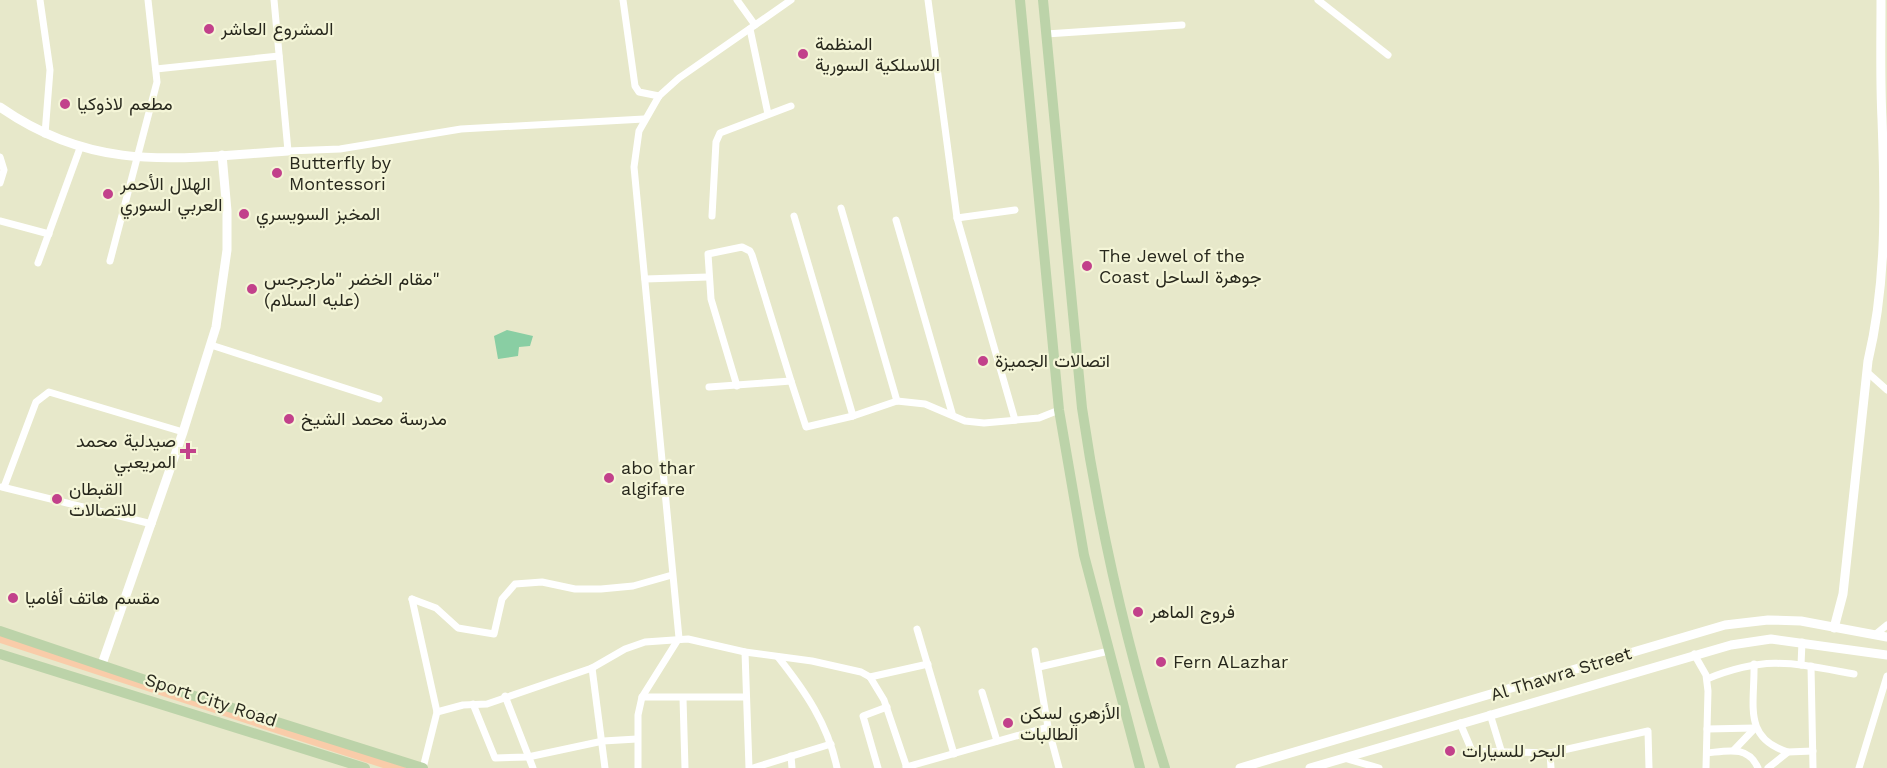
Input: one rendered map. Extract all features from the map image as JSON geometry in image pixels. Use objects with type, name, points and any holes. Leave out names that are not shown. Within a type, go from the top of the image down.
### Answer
[{"type":"main road","points":[[1020,0],[1059,410],[1084,555],[1140,768]]},
{"type":"main road","points":[[1043,0],[1081,396],[1092,473],[1138,680],[1165,768]]},
{"type":"main road","points":[[1070,477],[1092,473]]},
{"type":"main road","name":"Sport City Road","points":[[0,631],[169,688],[423,768]]},
{"type":"main road","name":"Sport City Road","points":[[0,654],[365,768]]},
{"type":"main road","points":[[1125,710],[1139,742],[1146,742],[1154,733]]},
{"type":"street","points":[[40,0],[50,70],[45,134]]},
{"type":"street","points":[[110,261],[157,82],[148,0]]},
{"type":"street","points":[[274,0],[288,151]]},
{"type":"street","points":[[623,0],[635,86],[639,92],[659,96]]},
{"type":"street","points":[[737,0],[753,27],[768,114]]},
{"type":"street","points":[[638,768],[637,739],[642,697],[679,638],[634,167],[636,142],[644,119],[659,96],[679,78],[791,0]]},
{"type":"street","points":[[928,0],[957,218],[1015,420]]},
{"type":"street","points":[[1318,0],[1388,55]]},
{"type":"street","points":[[1881,0],[1886,34]]},
{"type":"street","points":[[1834,628],[1843,594],[1867,372],[1884,297],[1886,216],[1881,0]]},
{"type":"street","points":[[1046,34],[1182,25]]},
{"type":"street","points":[[156,69],[279,56]]},
{"type":"street","points":[[712,216],[718,135],[725,129],[791,106]]},
{"type":"street","points":[[0,107],[45,134],[80,148],[137,158],[340,149],[461,129],[644,119]]},
{"type":"street","points":[[38,262],[80,148]]},
{"type":"street","points":[[102,664],[183,432],[211,345],[220,308],[227,250],[227,212],[222,155]]},
{"type":"street","points":[[0,157],[4,170],[0,183]]},
{"type":"street","points":[[841,208],[897,401]]},
{"type":"street","points":[[957,218],[1015,210]]},
{"type":"street","points":[[794,216],[853,416]]},
{"type":"street","points":[[896,220],[952,413]]},
{"type":"street","points":[[0,221],[49,234]]},
{"type":"street","points":[[737,386],[711,298],[708,254],[742,247],[750,251],[806,427],[853,416],[897,401],[926,404],[952,413],[965,421],[984,423],[1039,418],[1059,410]]},
{"type":"street","points":[[645,279],[708,277]]},
{"type":"street","points":[[211,345],[379,399]]},
{"type":"street","points":[[1867,372],[1887,390]]},
{"type":"street","points":[[709,387],[791,381]]},
{"type":"street","points":[[152,524],[2,487],[36,402],[49,392],[183,432]]},
{"type":"street","points":[[423,768],[436,712],[412,599],[436,609],[458,628],[494,634],[502,599],[515,584],[542,582],[575,589],[601,589],[633,586],[672,575]]},
{"type":"street","name":"Al Thawra Street","points":[[1240,768],[1725,625],[1790,621],[1887,637]]},
{"type":"street","points":[[1876,634],[1887,625]]},
{"type":"street","points":[[917,629],[954,754]]},
{"type":"street","points":[[436,712],[473,704],[487,704],[592,668],[635,645],[679,638],[745,652],[812,661],[861,672],[870,677],[878,687],[887,707],[906,768],[1048,728]]},
{"type":"street","name":"Al Thawra Street","points":[[1310,768],[1694,654],[1771,639],[1887,655]]},
{"type":"street","points":[[1801,665],[1802,642]]},
{"type":"street","points":[[1035,651],[1048,728],[1059,768]]},
{"type":"street","points":[[1039,667],[1109,651]]},
{"type":"street","points":[[745,652],[745,697],[751,768],[831,744]]},
{"type":"street","points":[[1694,654],[1707,679],[1706,768]]},
{"type":"street","points":[[778,657],[813,703],[831,744],[837,768]]},
{"type":"street","points":[[1707,679],[1732,668],[1779,661],[1854,674]]},
{"type":"street","points":[[870,677],[928,663]]},
{"type":"street","points":[[1754,664],[1755,728],[1761,738],[1788,752],[1813,751]]},
{"type":"street","points":[[1811,666],[1813,768]]},
{"type":"street","points":[[592,668],[605,768]]},
{"type":"street","points":[[1859,768],[1887,676]]},
{"type":"street","points":[[982,692],[997,741]]},
{"type":"street","points":[[505,696],[533,768]]},
{"type":"street","points":[[642,697],[745,697]]},
{"type":"street","points":[[683,698],[685,768]]},
{"type":"street","points":[[1468,701],[1469,711],[1475,718]]},
{"type":"street","points":[[473,704],[495,758],[528,757],[603,741],[637,739]]},
{"type":"street","points":[[878,768],[863,716],[887,707]]},
{"type":"street","points":[[1440,710],[1447,727]]},
{"type":"street","points":[[1491,714],[1501,750]]},
{"type":"street","points":[[1460,723],[1472,751],[1550,753],[1648,731],[1649,768]]},
{"type":"street","points":[[1707,729],[1755,728]]},
{"type":"street","points":[[1734,750],[1755,728]]},
{"type":"street","points":[[1707,753],[1734,750],[1751,756],[1758,768]]},
{"type":"street","points":[[1768,768],[1788,752]]},
{"type":"street","points":[[1550,753],[1551,768]]},
{"type":"street","points":[[791,756],[792,768]]},
{"type":"street","points":[[1344,758],[1379,768]]},
{"type":"shaded area","points":[[507,330],[533,336],[530,346],[519,347],[518,356],[498,359],[494,336]]},
{"type":"shaded area","points":[[0,635],[406,768],[383,768],[0,643]]},
{"type":"place","name":"المشروع العاشر","points":[[209,29]]},
{"type":"place","name":"المنظمة اللاسلكية السورية","points":[[803,54]]},
{"type":"place","name":"مطعم لاذوكيا","points":[[65,104]]},
{"type":"place","name":"Butterfly by Montessori","points":[[277,173]]},
{"type":"place","name":"الهلال الأحمر العربي السوري","points":[[108,194]]},
{"type":"place","name":"المخبز السويسري","points":[[244,214]]},
{"type":"place","name":"The Jewel of the Coast جوهرة الساحل","points":[[1087,266]]},
{"type":"place","name":"مقام الخضر \"مارجرجس\" (عليه السلام)","points":[[252,289]]},
{"type":"place","name":"اتصالات الجميزة","points":[[983,361]]},
{"type":"place","name":"مدرسة محمد الشيخ","points":[[289,419]]},
{"type":"place","name":"صيدلية محمد المريعبي","points":[[188,451]]},
{"type":"place","name":"abo thar algifare","points":[[609,478]]},
{"type":"place","name":"القبطان للاتصالات","points":[[57,499]]},
{"type":"place","name":"مقسم هاتف أفاميا","points":[[13,598]]},
{"type":"place","name":"فروج الماهر","points":[[1138,612]]},
{"type":"place","name":"Fern ALazhar","points":[[1161,662]]},
{"type":"place","name":"الأزهري لسكن الطالبات","points":[[1008,723]]},
{"type":"place","name":"البحر للسيارات","points":[[1450,751]]}]
